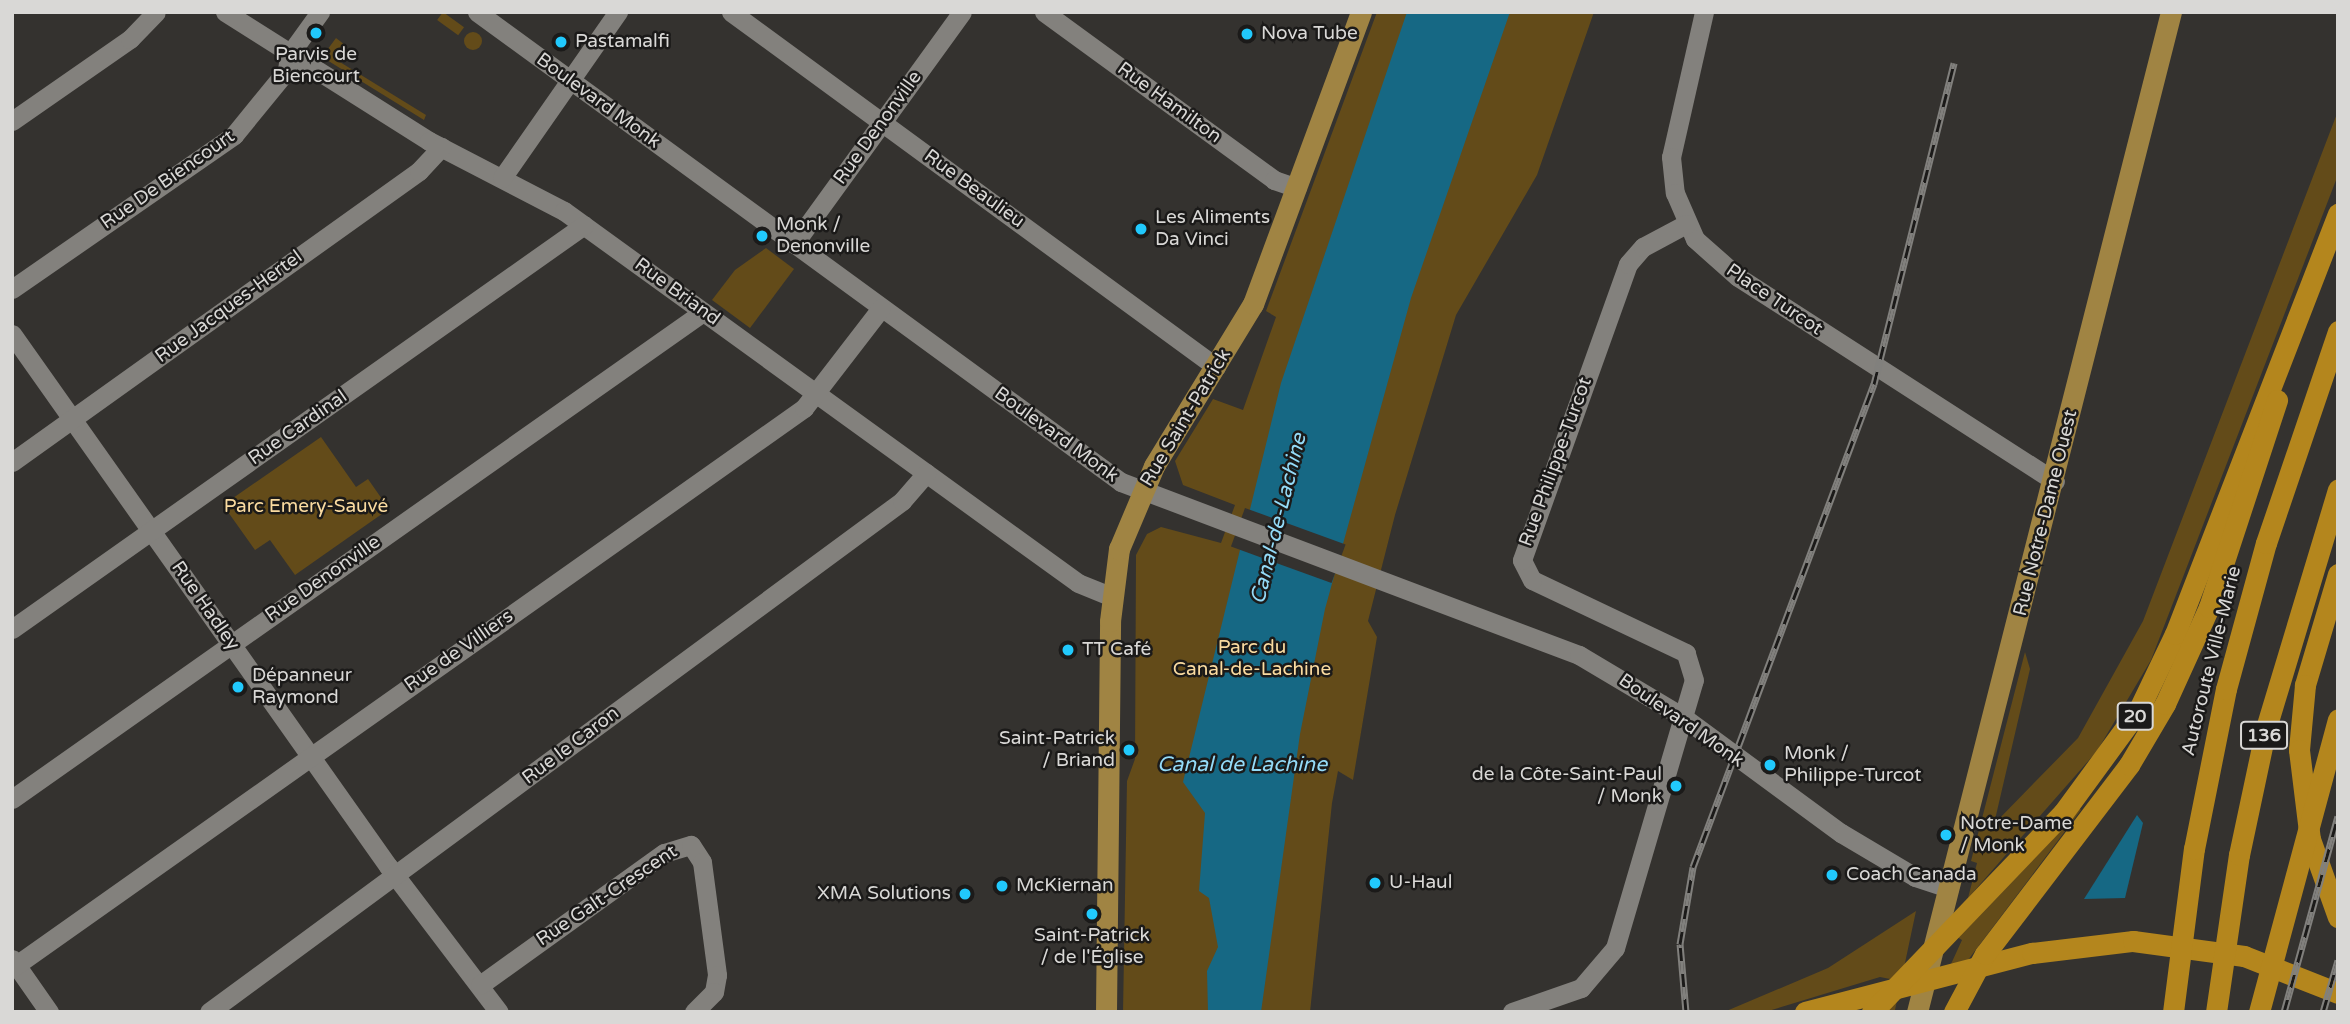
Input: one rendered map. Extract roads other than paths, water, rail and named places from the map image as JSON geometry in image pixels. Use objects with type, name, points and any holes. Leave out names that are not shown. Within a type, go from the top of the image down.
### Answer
[{"type":"highway","name":"20","points":[[1872,1012],[1967,917],[2083,789],[2139,709],[2175,634],[2338,213]]},
{"type":"highway","points":[[1954,1012],[1996,938],[2129,765],[2180,674],[2230,547],[2319,265]]},
{"type":"highway","name":"Autoroute Ville-Marie","points":[[2173,1012],[2194,849],[2226,689],[2266,543],[2338,331]]},
{"type":"highway","name":"136","points":[[2216,1012],[2263,740],[2338,490]]},
{"type":"highway","points":[[2338,574],[2305,685],[2300,763],[2309,839],[2338,917]]},
{"type":"highway","points":[[2259,1012],[2338,719]]},
{"type":"highway","points":[[1805,1012],[2007,959],[2148,941],[2244,956],[2338,993]]},
{"type":"main road","name":"Rue Saint-Patrick","points":[[1106,1012],[1112,597],[1119,549],[1142,492],[1253,304],[1361,12]]},
{"type":"main road","name":"Rue Notre-Dame Ouest","points":[[1917,1012],[2055,481],[2171,12]]},
{"type":"street","points":[[12,121],[130,38],[156,12]]},
{"type":"street","name":"Rue Briand","points":[[225,12],[289,55],[441,147],[502,178],[583,225],[1088,591],[1112,597]]},
{"type":"street","name":"Rue De Biencourt","points":[[12,289],[234,135],[287,70],[289,55],[320,12]]},
{"type":"street","name":"Boulevard Monk","points":[[477,12],[881,307],[1142,492],[1579,655],[1683,717],[1833,829],[1915,877],[1949,888]]},
{"type":"street","points":[[502,178],[618,12]]},
{"type":"street","name":"Rue Beaulieu","points":[[731,12],[1216,367]]},
{"type":"street","name":"Rue Denonville","points":[[794,244],[962,12]]},
{"type":"street","name":"Rue Hamilton","points":[[1044,12],[1274,180],[1297,188]]},
{"type":"street","name":"Place Turcot","points":[[1704,12],[1671,157],[1686,225],[1700,246],[1738,277],[2055,481]]},
{"type":"street","name":"Rue Jacques-Hertel","points":[[12,461],[419,171],[441,147]]},
{"type":"street","name":"Rue Cardinal","points":[[12,629],[583,225]]},
{"type":"street","name":"Rue Philippe-Turcot","points":[[1683,717],[1695,677],[1691,659],[1532,580],[1522,560],[1628,264],[1643,247],[1686,225]]},
{"type":"street","name":"Rue de Villiers","points":[[14,964],[311,756],[816,394],[881,307]]},
{"type":"street","name":"Rue Denonville","points":[[12,799],[704,312]]},
{"type":"street","name":"Rue Hadley","points":[[12,334],[311,756],[499,1012]]},
{"type":"street","name":"Rue le Caron","points":[[209,1012],[902,501],[926,473]]},
{"type":"street","points":[[1512,1012],[1571,993],[1610,957],[1683,717]]},
{"type":"street","name":"Rue Galt-Crescent","points":[[480,985],[669,849],[691,845],[702,862],[716,975],[715,992],[694,1012]]},
{"type":"street","points":[[14,964],[49,1012]]},
{"type":"water","name":"Canal de Lachine","points":[[1407,12],[1510,12],[1411,298],[1325,609],[1300,734],[1261,1012],[1208,1012],[1207,971],[1218,947],[1209,898],[1199,891],[1205,813],[1183,782],[1281,383]]},
{"type":"water","points":[[2137,815],[2143,823],[2125,898],[2084,899]]},
{"type":"railway","points":[[1686,1012],[1680,944],[1693,867],[1874,384],[1954,63]]},
{"type":"railway","points":[[2284,1012],[2338,816]]},
{"type":"railway","points":[[2323,1012],[2338,960]]},
{"type":"place","name":"Parvis de Biencourt","points":[[316,33]]},
{"type":"place","name":"Nova Tube","points":[[1247,34]]},
{"type":"place","name":"Pastamalfi","points":[[561,42]]},
{"type":"place","name":"Les Aliments Da Vinci","points":[[1141,229]]},
{"type":"place","name":"Monk / Denonville","points":[[762,236]]},
{"type":"place","name":"TT Café","points":[[1068,650]]},
{"type":"place","name":"Dépanneur Raymond","points":[[238,687]]},
{"type":"place","name":"Saint-Patrick / Briand","points":[[1129,750]]},
{"type":"place","name":"Monk / Philippe-Turcot","points":[[1770,765]]},
{"type":"place","name":"de la Côte-Saint-Paul / Monk","points":[[1676,786]]},
{"type":"place","name":"Notre-Dame / Monk","points":[[1946,835]]},
{"type":"place","name":"Coach Canada","points":[[1832,875]]},
{"type":"place","name":"U-Haul","points":[[1375,883]]},
{"type":"place","name":"McKiernan","points":[[1002,886]]},
{"type":"place","name":"XMA Solutions","points":[[965,894]]},
{"type":"place","name":"Saint-Patrick / de l'Église","points":[[1092,914]]},
{"type":"park label","name":"Parc Emery-Sauvé","points":[[306,507]]},
{"type":"park label","name":"Parc du Canal-de-Lachine","points":[[1252,659]]},
{"type":"water label","name":"Canal-de-Lachine","points":[[1279,519]]}]
